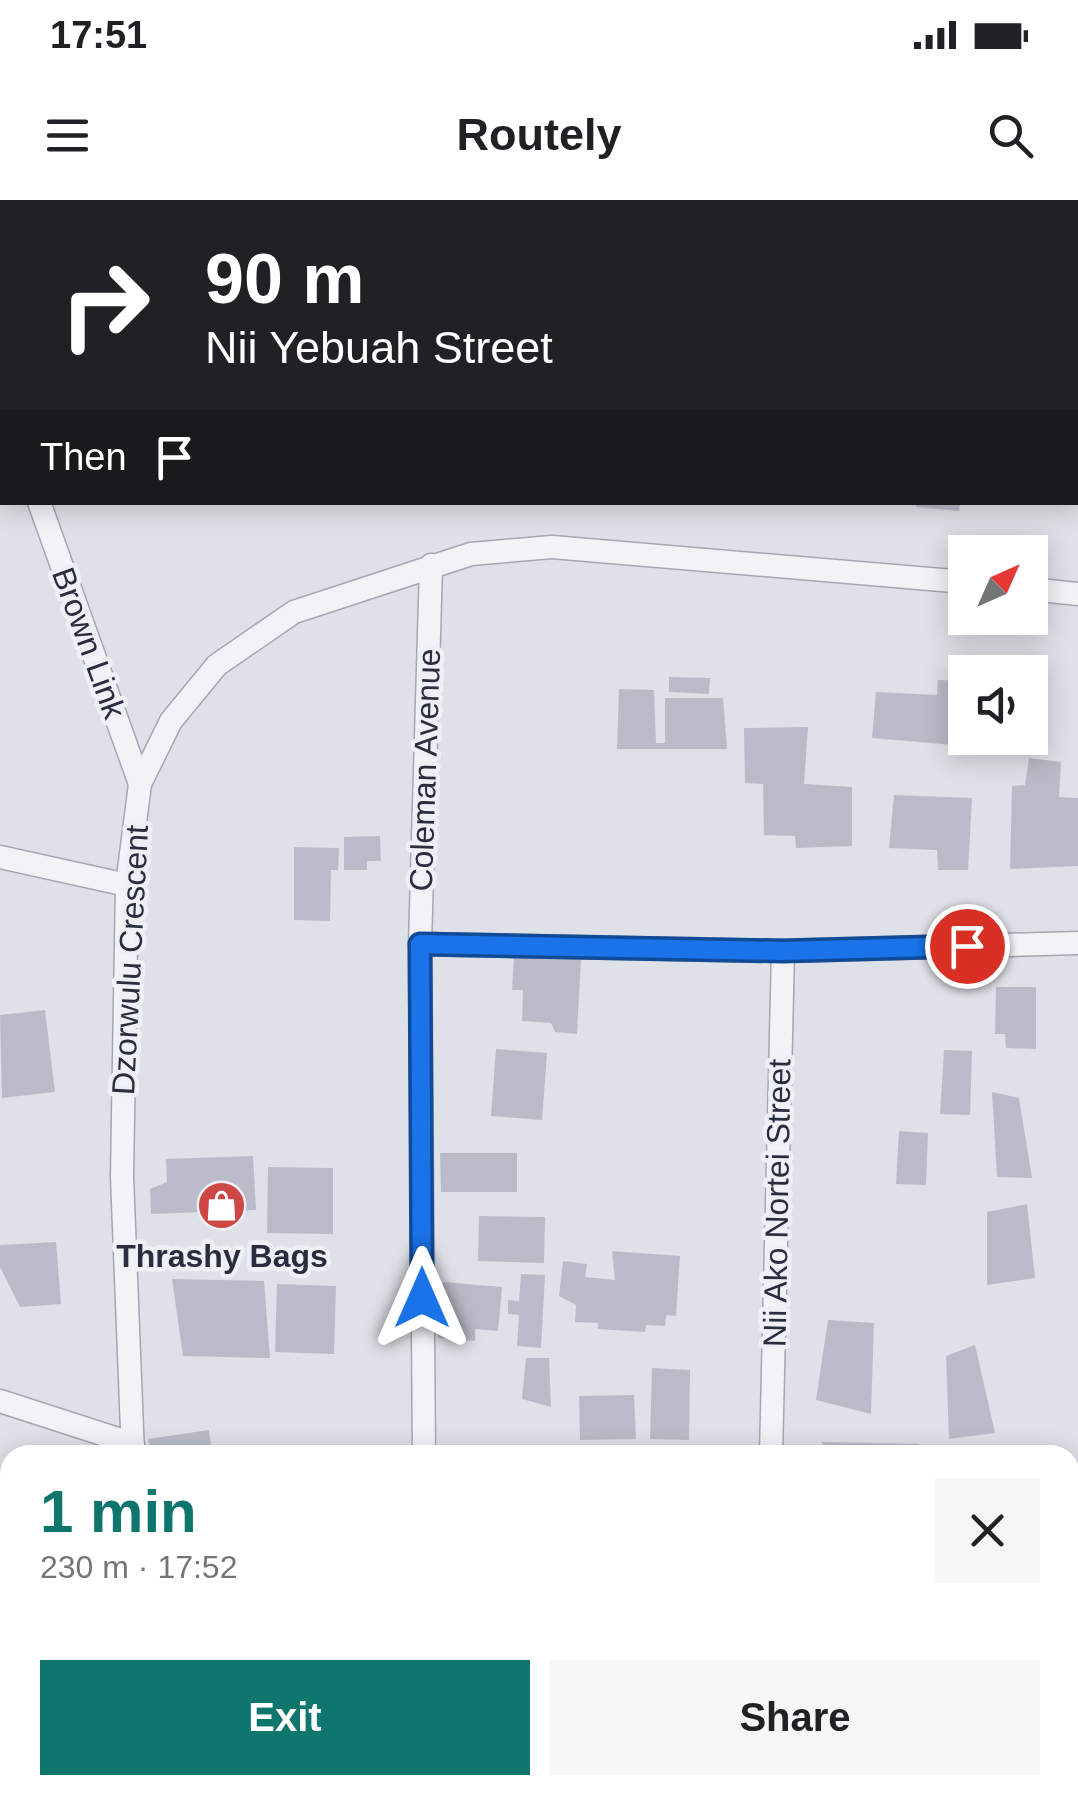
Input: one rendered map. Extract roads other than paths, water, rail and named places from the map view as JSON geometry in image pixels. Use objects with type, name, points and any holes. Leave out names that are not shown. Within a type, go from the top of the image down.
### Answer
[{"type":"street","name":"Brown Link","points":[[40,505],[140,784]]},
{"type":"street","name":"Dzorwulu Crescent","points":[[133,1445],[122,1176],[128,885],[140,784],[171,721],[217,665],[294,612],[471,554],[552,547],[948,581]]},
{"type":"street","name":"Coleman Avenue","points":[[424,1445],[420,944],[431,564]]},
{"type":"street","points":[[1048,590],[1078,594]]},
{"type":"street","points":[[0,857],[128,885]]},
{"type":"street","points":[[420,944],[782,951],[1078,944]]},
{"type":"street","name":"Nii Ako Nortei Street","points":[[771,1445],[782,951]]},
{"type":"street","points":[[0,1402],[119,1445]]},
{"type":"place","name":"Thrashy Bags","points":[[222,1206]]}]
